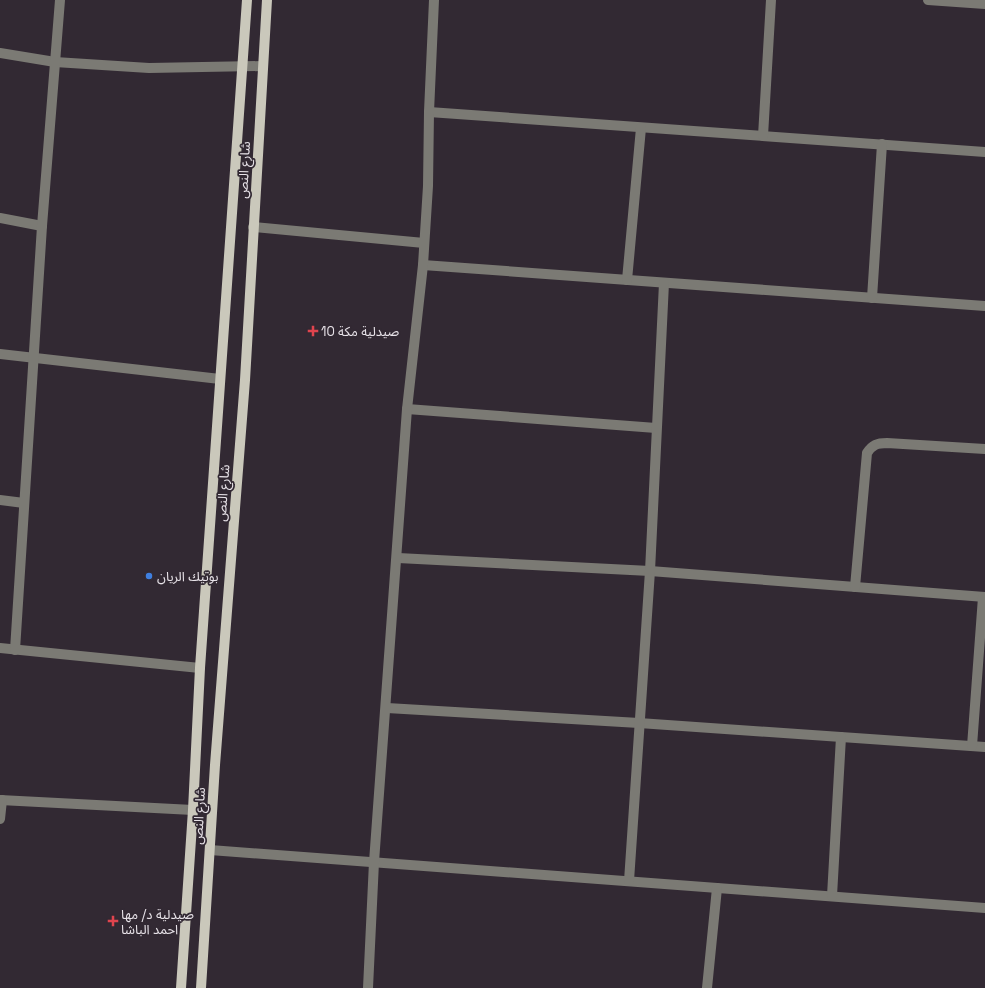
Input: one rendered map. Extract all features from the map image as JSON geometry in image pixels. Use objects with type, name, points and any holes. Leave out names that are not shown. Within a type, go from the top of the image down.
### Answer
[{"type":"main road","name":"شارع النص","points":[[181,988],[193,810],[200,668],[247,0]]},
{"type":"main road","name":"شارع النص","points":[[201,988],[215,764],[245,380],[253,227],[268,0]]},
{"type":"street","points":[[15,650],[42,226],[60,0]]},
{"type":"street","points":[[368,988],[374,862],[398,558],[407,409],[423,265],[428,186],[429,112],[434,0]]},
{"type":"street","points":[[763,136],[771,0]]},
{"type":"street","points":[[928,0],[985,4]]},
{"type":"street","points":[[0,54],[55,62],[149,68],[263,66]]},
{"type":"street","points":[[429,112],[985,152]]},
{"type":"street","points":[[627,280],[641,128]]},
{"type":"street","points":[[872,298],[882,144]]},
{"type":"street","points":[[0,218],[42,226]]},
{"type":"street","points":[[253,227],[424,243]]},
{"type":"street","points":[[423,265],[985,306]]},
{"type":"street","points":[[629,881],[650,571],[664,283]]},
{"type":"street","points":[[0,354],[220,379]]},
{"type":"street","points":[[407,409],[656,428]]},
{"type":"street","points":[[855,587],[867,453],[871,447],[878,443],[887,443],[985,449]]},
{"type":"street","points":[[0,500],[24,503]]},
{"type":"street","points":[[398,558],[650,571],[984,597],[972,746]]},
{"type":"street","points":[[0,648],[200,668]]},
{"type":"street","points":[[387,708],[639,723],[985,747]]},
{"type":"street","points":[[832,896],[841,737]]},
{"type":"street","points":[[0,819],[1,800],[193,810]]},
{"type":"street","points":[[210,850],[985,908]]},
{"type":"street","points":[[707,988],[717,888]]},
{"type":"place","name":"صيدلية مكة 10","points":[[313,331]]},
{"type":"place","name":"بوتيك الريان","points":[[149,576]]},
{"type":"place","name":"صيدلية د/ مها احمد الباشا","points":[[113,921]]}]
